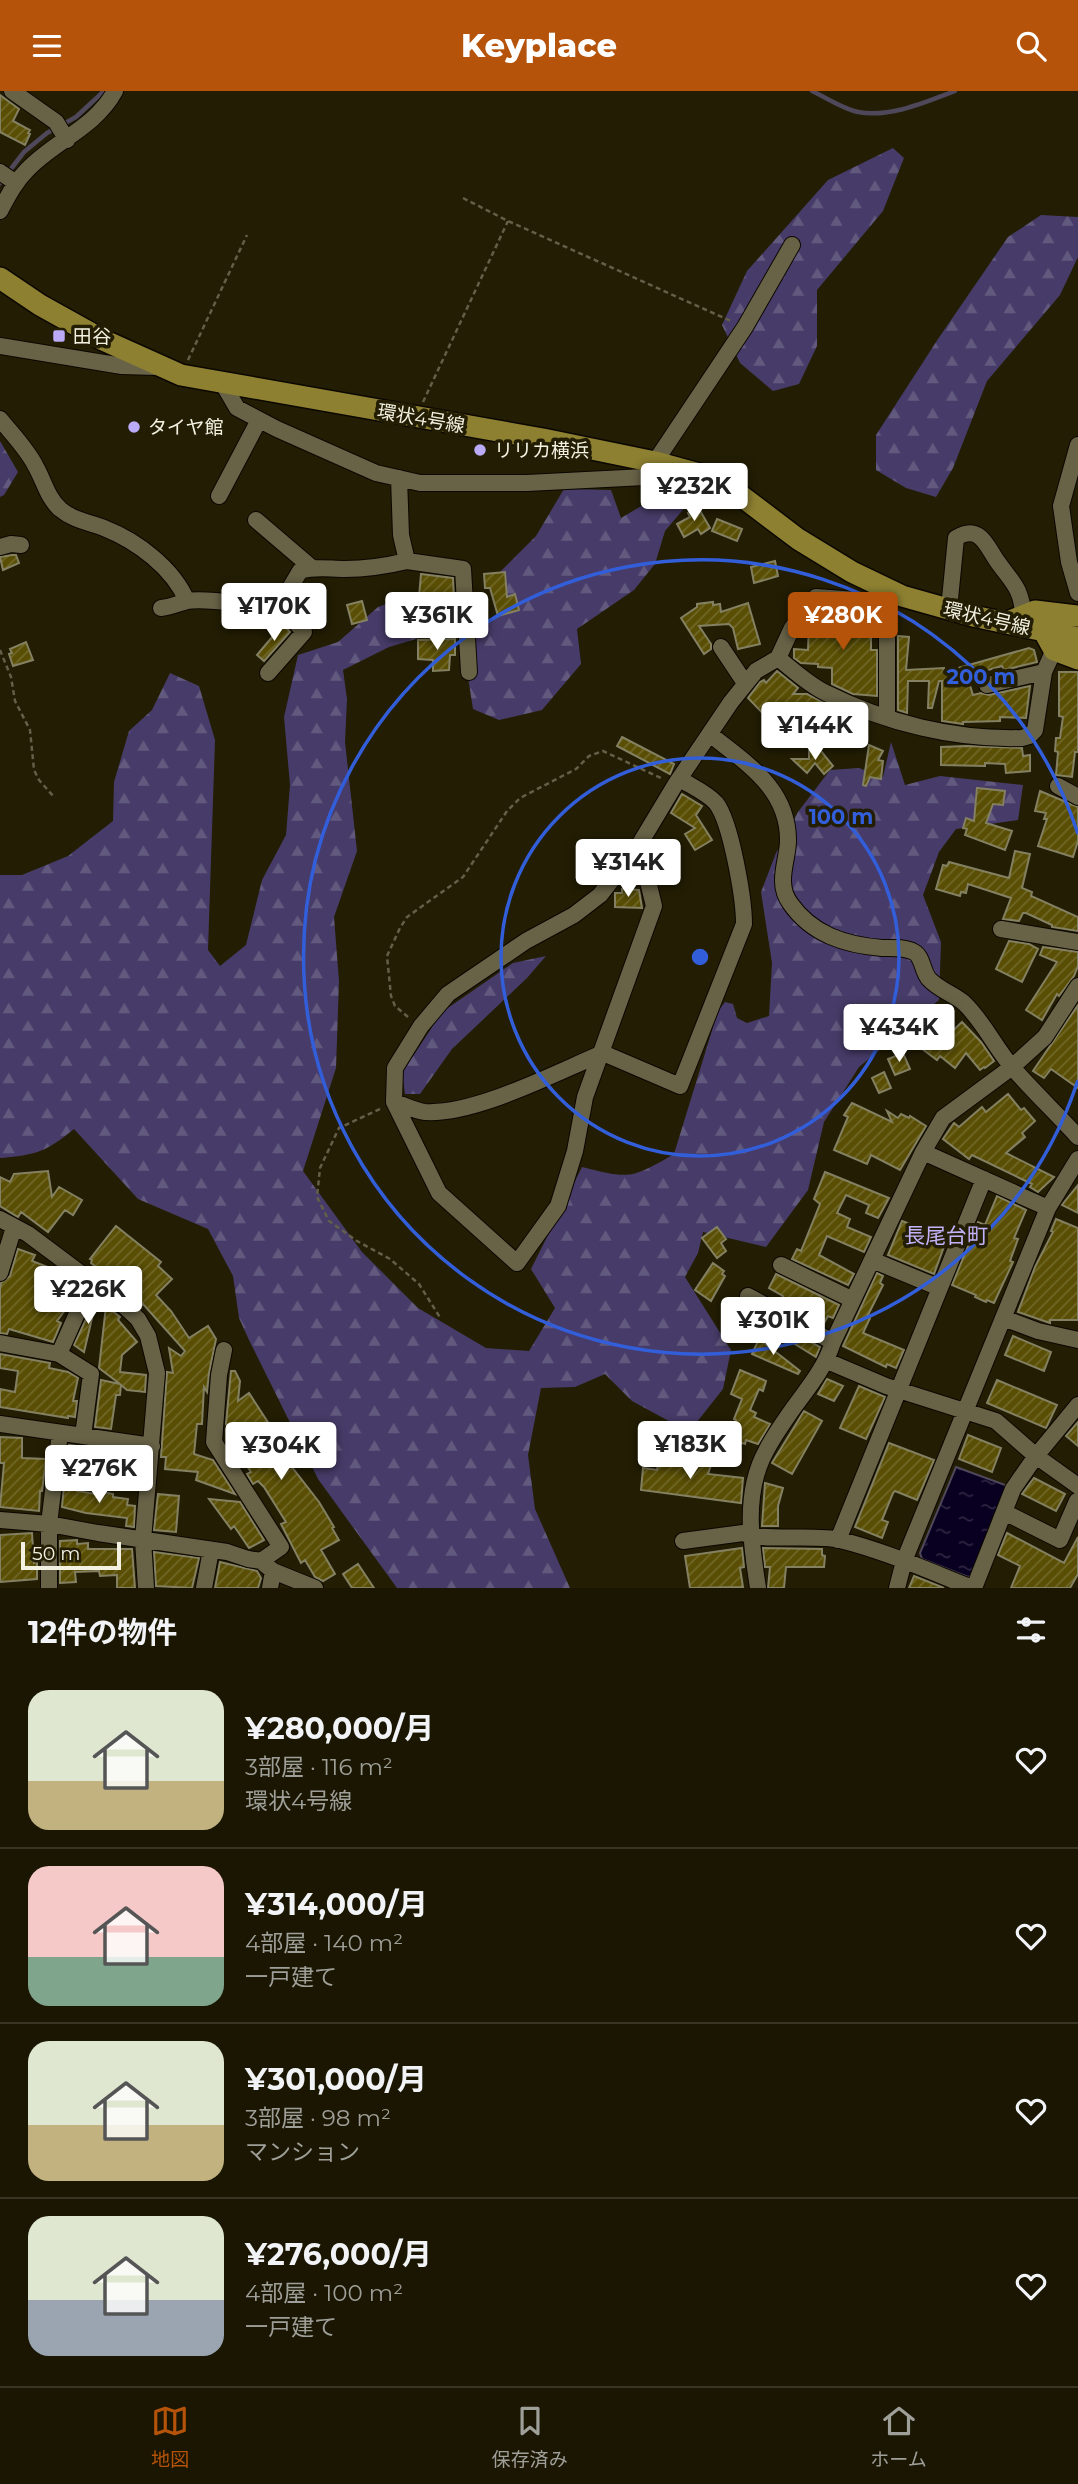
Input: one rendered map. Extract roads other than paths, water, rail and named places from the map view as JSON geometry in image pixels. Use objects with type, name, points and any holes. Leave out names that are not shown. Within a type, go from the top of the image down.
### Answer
[{"type":"main road","name":"環状4号線","points":[[0,278],[40,305],[103,340],[181,375],[543,439],[699,474],[736,492],[798,539],[852,572],[902,596],[949,609],[1014,619],[1043,630],[1076,631]]},
{"type":"main road","points":[[1014,619],[1034,611],[1076,631]]},
{"type":"main road","points":[[1043,630],[1054,650],[1078,659]]},
{"type":"street","points":[[12,91],[61,131]]},
{"type":"street","points":[[0,211],[9,178],[28,169],[61,131],[93,119],[108,104],[115,91]]},
{"type":"street","points":[[223,384],[237,408],[259,420],[376,473],[420,483],[513,483],[645,477],[745,327],[792,245]]},
{"type":"street","points":[[0,345],[122,366],[159,367]]},
{"type":"street","points":[[0,419],[36,466],[43,485],[57,506],[73,518],[106,529],[136,544],[180,585],[187,601]]},
{"type":"street","points":[[219,496],[259,420]]},
{"type":"street","points":[[1078,445],[1061,506],[1069,562],[1078,593]]},
{"type":"street","points":[[399,478],[401,535],[407,561]]},
{"type":"street","points":[[256,520],[311,567]]},
{"type":"street","points":[[949,609],[956,538],[963,534],[972,534],[988,542],[996,559],[1015,583],[1022,599],[1014,619]]},
{"type":"street","points":[[0,547],[21,545]]},
{"type":"street","points":[[284,613],[294,578],[300,571],[311,567],[383,567],[407,561],[463,569],[469,672]]},
{"type":"street","points":[[639,845],[654,906],[585,1097],[575,1151],[558,1206],[517,1263],[439,1193],[394,1102],[395,1068],[421,1026],[448,994],[460,985],[526,941],[574,915],[600,895],[639,845],[745,683],[756,671],[778,658],[792,628],[816,597],[856,600],[887,618],[887,718]]},
{"type":"street","points":[[161,608],[175,607],[187,601],[249,605],[284,613],[304,632],[268,674]]},
{"type":"street","points":[[721,647],[745,683]]},
{"type":"street","points":[[778,658],[824,693],[887,718],[960,736],[997,739],[1029,736],[1035,730],[1044,672],[1054,650]]},
{"type":"street","points":[[993,679],[1044,672]]},
{"type":"street","points":[[710,734],[762,778],[779,798],[784,811],[788,842],[783,891],[800,915],[819,931],[840,941],[860,946],[913,951],[918,955],[929,978],[962,1002],[1012,1067],[1078,1137]]},
{"type":"street","points":[[394,1102],[422,1112],[453,1112],[514,1091],[603,1053],[680,1086],[744,925],[742,899],[722,812],[713,801],[678,782]]},
{"type":"street","points":[[1058,786],[1078,797]]},
{"type":"street","points":[[1001,929],[1078,942]]},
{"type":"street","points":[[758,1588],[750,1537],[753,1489],[765,1452],[827,1361],[833,1342],[923,1152],[943,1118],[1012,1067],[1045,1038],[1078,986]]},
{"type":"street","points":[[923,1152],[1048,1208]]},
{"type":"street","points":[[897,1588],[904,1561],[1048,1208],[1078,1159]]},
{"type":"street","points":[[838,1540],[984,1179]]},
{"type":"street","points":[[0,1273],[7,1223],[28,1234],[123,1305],[138,1319],[148,1336],[157,1373],[143,1540],[146,1588]]},
{"type":"street","points":[[872,1260],[940,1288]]},
{"type":"street","points":[[781,1265],[853,1300]]},
{"type":"street","points":[[59,1354],[91,1282]]},
{"type":"street","points":[[748,1296],[833,1342]]},
{"type":"street","points":[[1003,1318],[1038,1331],[1078,1340]]},
{"type":"street","points":[[0,1343],[59,1354],[91,1374],[83,1436]]},
{"type":"street","points":[[224,1350],[219,1375],[214,1442],[281,1547],[267,1566],[270,1588]]},
{"type":"street","points":[[827,1361],[886,1386],[996,1421],[1036,1456],[1078,1486]]},
{"type":"street","points":[[683,1541],[743,1533],[750,1537],[838,1540],[904,1561],[973,1588],[1013,1489],[1036,1456],[1076,1412]]},
{"type":"street","points":[[0,1424],[152,1446]]},
{"type":"street","points":[[49,1588],[49,1524],[60,1433]]},
{"type":"street","points":[[1004,1512],[1060,1540],[1077,1501]]},
{"type":"street","points":[[0,1520],[49,1524],[211,1550],[267,1566],[315,1588]]},
{"type":"street","points":[[204,1588],[211,1550]]},
{"type":"water","points":[[956,1467],[1008,1486],[971,1576],[968,1577],[922,1559],[920,1553]]},
{"type":"waterway","points":[[0,183],[24,152],[47,133],[76,117],[104,91]]},
{"type":"waterway","points":[[812,91],[847,108],[870,113],[908,108],[955,91]]},
{"type":"place","name":"田谷","points":[[59,336]]},
{"type":"place","name":"タイヤ館","points":[[134,427]]},
{"type":"place","name":"リリカ横浜","points":[[480,450]]},
{"type":"district","name":"長尾台町","points":[[946,1236]]}]
